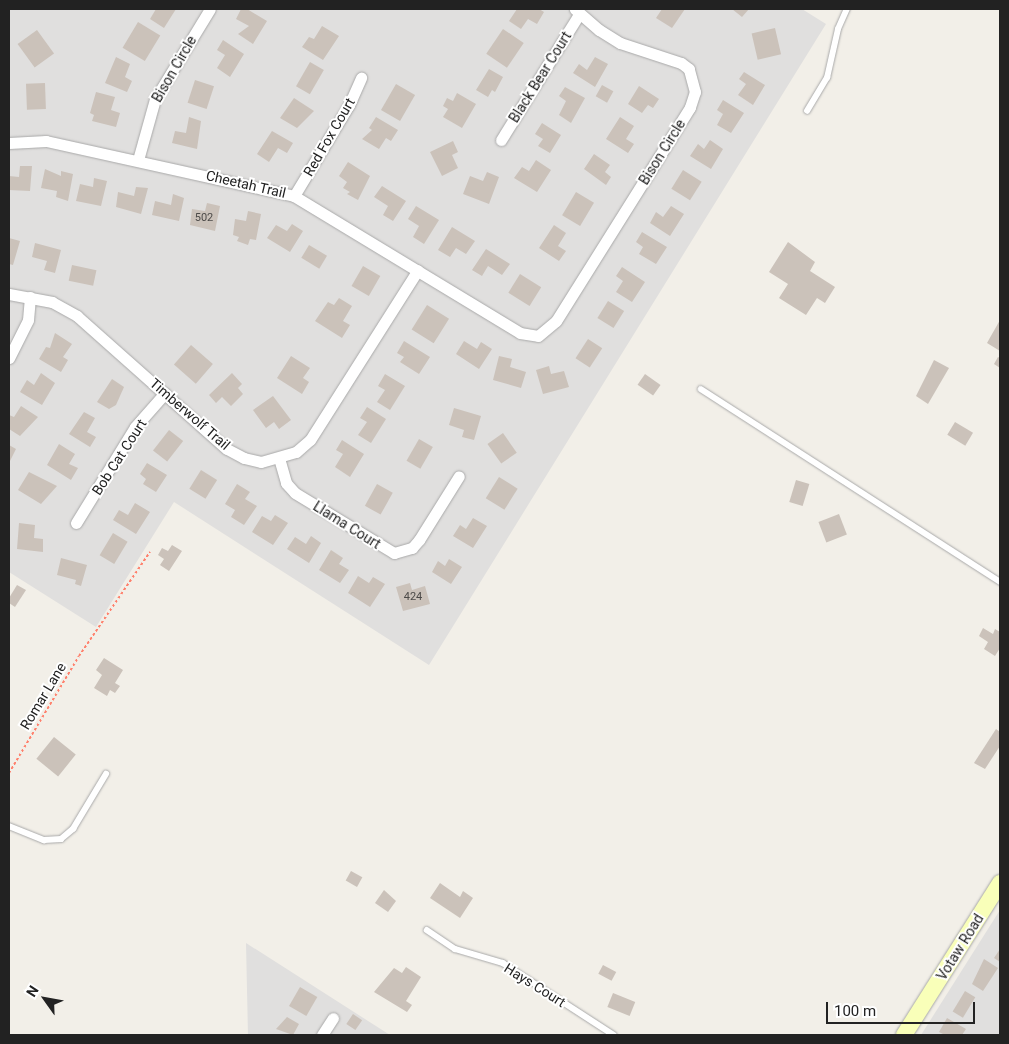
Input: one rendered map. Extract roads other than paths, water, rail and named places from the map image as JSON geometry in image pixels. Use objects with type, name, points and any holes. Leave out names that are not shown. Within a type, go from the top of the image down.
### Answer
[{"type":"street","name":"Bison Circle","points":[[138,160],[155,99],[210,9]]},
{"type":"street","name":"Bison Circle","points":[[538,336],[556,321],[690,107],[695,92],[689,69],[682,64],[620,43],[577,11]]},
{"type":"street","name":"Black Bear Court","points":[[501,140],[577,11]]},
{"type":"street","name":"Red Fox Court","points":[[294,196],[349,105],[361,78]]},
{"type":"street","name":"Cheetah Trail","points":[[9,143],[46,141],[294,196],[520,333],[538,336]]},
{"type":"street","name":"Timberwolf Trail","points":[[9,294],[52,302],[77,316],[227,448],[261,462],[296,452],[321,426],[418,270]]},
{"type":"street","points":[[9,358],[28,320],[30,297]]},
{"type":"street","name":"Bob Cat Court","points":[[76,523],[135,428],[166,393]]},
{"type":"street","name":"Llama Court","points":[[279,458],[286,483],[295,493],[394,553],[412,548],[419,540],[459,476]]},
{"type":"street","name":"Votaw Road","points":[[904,1035],[1000,883]]},
{"type":"street","points":[[322,1035],[334,1018]]},
{"type":"lane","points":[[807,111],[827,78],[838,29],[847,9]]},
{"type":"lane","points":[[701,389],[1000,582]]},
{"type":"lane","points":[[9,826],[44,840],[61,839],[73,829],[106,774]]},
{"type":"lane","name":"Hays Court","points":[[427,930],[455,949],[503,963],[614,1035]]}]
